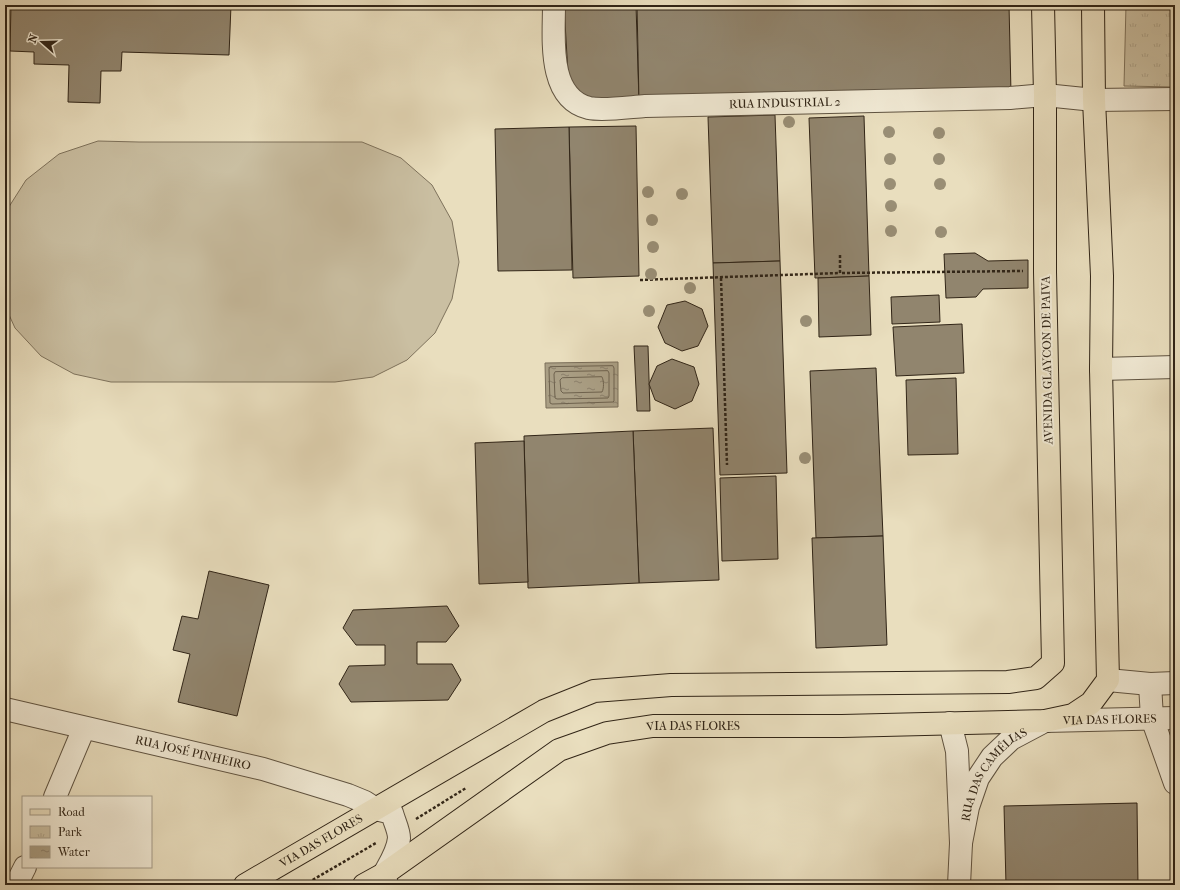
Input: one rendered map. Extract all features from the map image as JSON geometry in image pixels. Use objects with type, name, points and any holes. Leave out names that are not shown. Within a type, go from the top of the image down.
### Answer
[{"type":"main road","name":"AVENIDA GLAYCON DE PAIVA","points":[[1008,682],[1036,678],[1053,663],[1045,272],[1044,5]]},
{"type":"main road","points":[[1093,5],[1094,100],[1102,276],[1102,369],[1108,680]]},
{"type":"main road","name":"VIA DAS FLORES","points":[[364,885],[386,880],[559,750],[607,733],[653,726],[834,726],[1044,721],[1073,715],[1091,703],[1108,680]]},
{"type":"main road","name":"VIA DAS FLORES","points":[[245,885],[544,711],[594,691],[671,685],[1008,682]]},
{"type":"street","name":"RUA INDUSTRIAL 2","points":[[554,5],[555,59],[558,76],[570,98],[584,106],[598,109],[645,106],[1010,98],[1045,95],[1094,100],[1175,99]]},
{"type":"street","points":[[1102,369],[1175,368]]},
{"type":"street","points":[[1108,680],[1150,684],[1175,684]]},
{"type":"street","points":[[1150,684],[1152,718],[1175,783]]},
{"type":"street","name":"RUA JOSÉ PINHEIRO","points":[[5,709],[263,769],[348,794],[376,809]]},
{"type":"street","name":"VIA DAS FLORES","points":[[1044,721],[1175,718]]},
{"type":"street","name":"RUA DAS CAMÉLIAS","points":[[961,843],[968,807],[978,778],[992,757],[1011,739],[1044,721]]},
{"type":"street","name":"RUA DAS CAMÉLIAS","points":[[950,723],[957,751],[961,843],[959,885]]},
{"type":"street","points":[[55,796],[84,728]]},
{"type":"street","name":"VIA DAS FLORES","points":[[376,809],[392,813],[399,838],[386,880]]},
{"type":"path","points":[[840,255],[840,273]]},
{"type":"path","points":[[640,280],[840,273],[1028,271]]},
{"type":"path","points":[[721,278],[727,465]]},
{"type":"green space","points":[[1126,5],[1175,5],[1175,87],[1124,86]]},
{"type":"green space","points":[[98,141],[362,142],[401,158],[432,185],[452,221],[459,262],[452,299],[435,333],[407,360],[373,377],[335,382],[111,382],[74,374],[41,356],[15,328],[5,306],[5,213],[26,180],[59,154]]},
{"type":"water","points":[[618,362],[618,407],[546,408],[545,363]]},
{"type":"building","points":[[11,5],[231,5],[229,55],[122,52],[121,71],[101,71],[100,103],[68,102],[69,65],[34,64],[34,52],[10,51]]},
{"type":"building","points":[[564,5],[636,5],[639,102],[586,104],[569,91]]},
{"type":"building","points":[[637,5],[1009,5],[1011,93],[639,102]]},
{"type":"building","points":[[775,115],[780,261],[713,263],[708,117]]},
{"type":"building","points":[[864,116],[869,276],[815,278],[809,118]]},
{"type":"building","points":[[636,126],[639,276],[573,278],[569,127]]},
{"type":"building","points":[[569,127],[572,270],[498,271],[495,129]]},
{"type":"building","points":[[975,253],[988,261],[1028,260],[1028,288],[983,289],[976,297],[946,298],[944,254]]},
{"type":"building","points":[[780,261],[787,473],[720,475],[713,263]]},
{"type":"building","points":[[869,276],[871,335],[819,337],[818,278]]},
{"type":"building","points":[[939,295],[940,322],[892,324],[891,297]]},
{"type":"building","points":[[685,301],[702,309],[708,326],[698,346],[682,351],[665,343],[658,327],[667,305]]},
{"type":"building","points":[[962,324],[964,373],[896,376],[893,327]]},
{"type":"building","points":[[634,346],[648,346],[650,411],[637,411]]},
{"type":"building","points":[[672,359],[694,367],[699,384],[692,401],[675,409],[655,400],[649,384],[657,366]]},
{"type":"building","points":[[876,368],[883,536],[816,538],[810,371]]},
{"type":"building","points":[[956,378],[958,454],[908,455],[906,380]]},
{"type":"building","points":[[713,428],[719,580],[639,583],[633,431]]},
{"type":"building","points":[[633,431],[639,583],[528,588],[524,436]]},
{"type":"building","points":[[524,441],[528,582],[479,584],[475,443]]},
{"type":"building","points":[[776,476],[778,559],[722,561],[720,478]]},
{"type":"building","points":[[883,536],[887,645],[816,648],[812,538]]},
{"type":"building","points":[[209,571],[269,585],[237,716],[178,702],[190,654],[173,650],[182,616],[198,619]]},
{"type":"building","points":[[447,606],[459,626],[446,642],[417,642],[417,664],[452,664],[461,680],[448,700],[351,702],[339,684],[349,666],[385,665],[385,645],[356,645],[343,628],[353,610]]},
{"type":"building","points":[[1137,803],[1138,885],[1006,885],[1004,806]]}]
